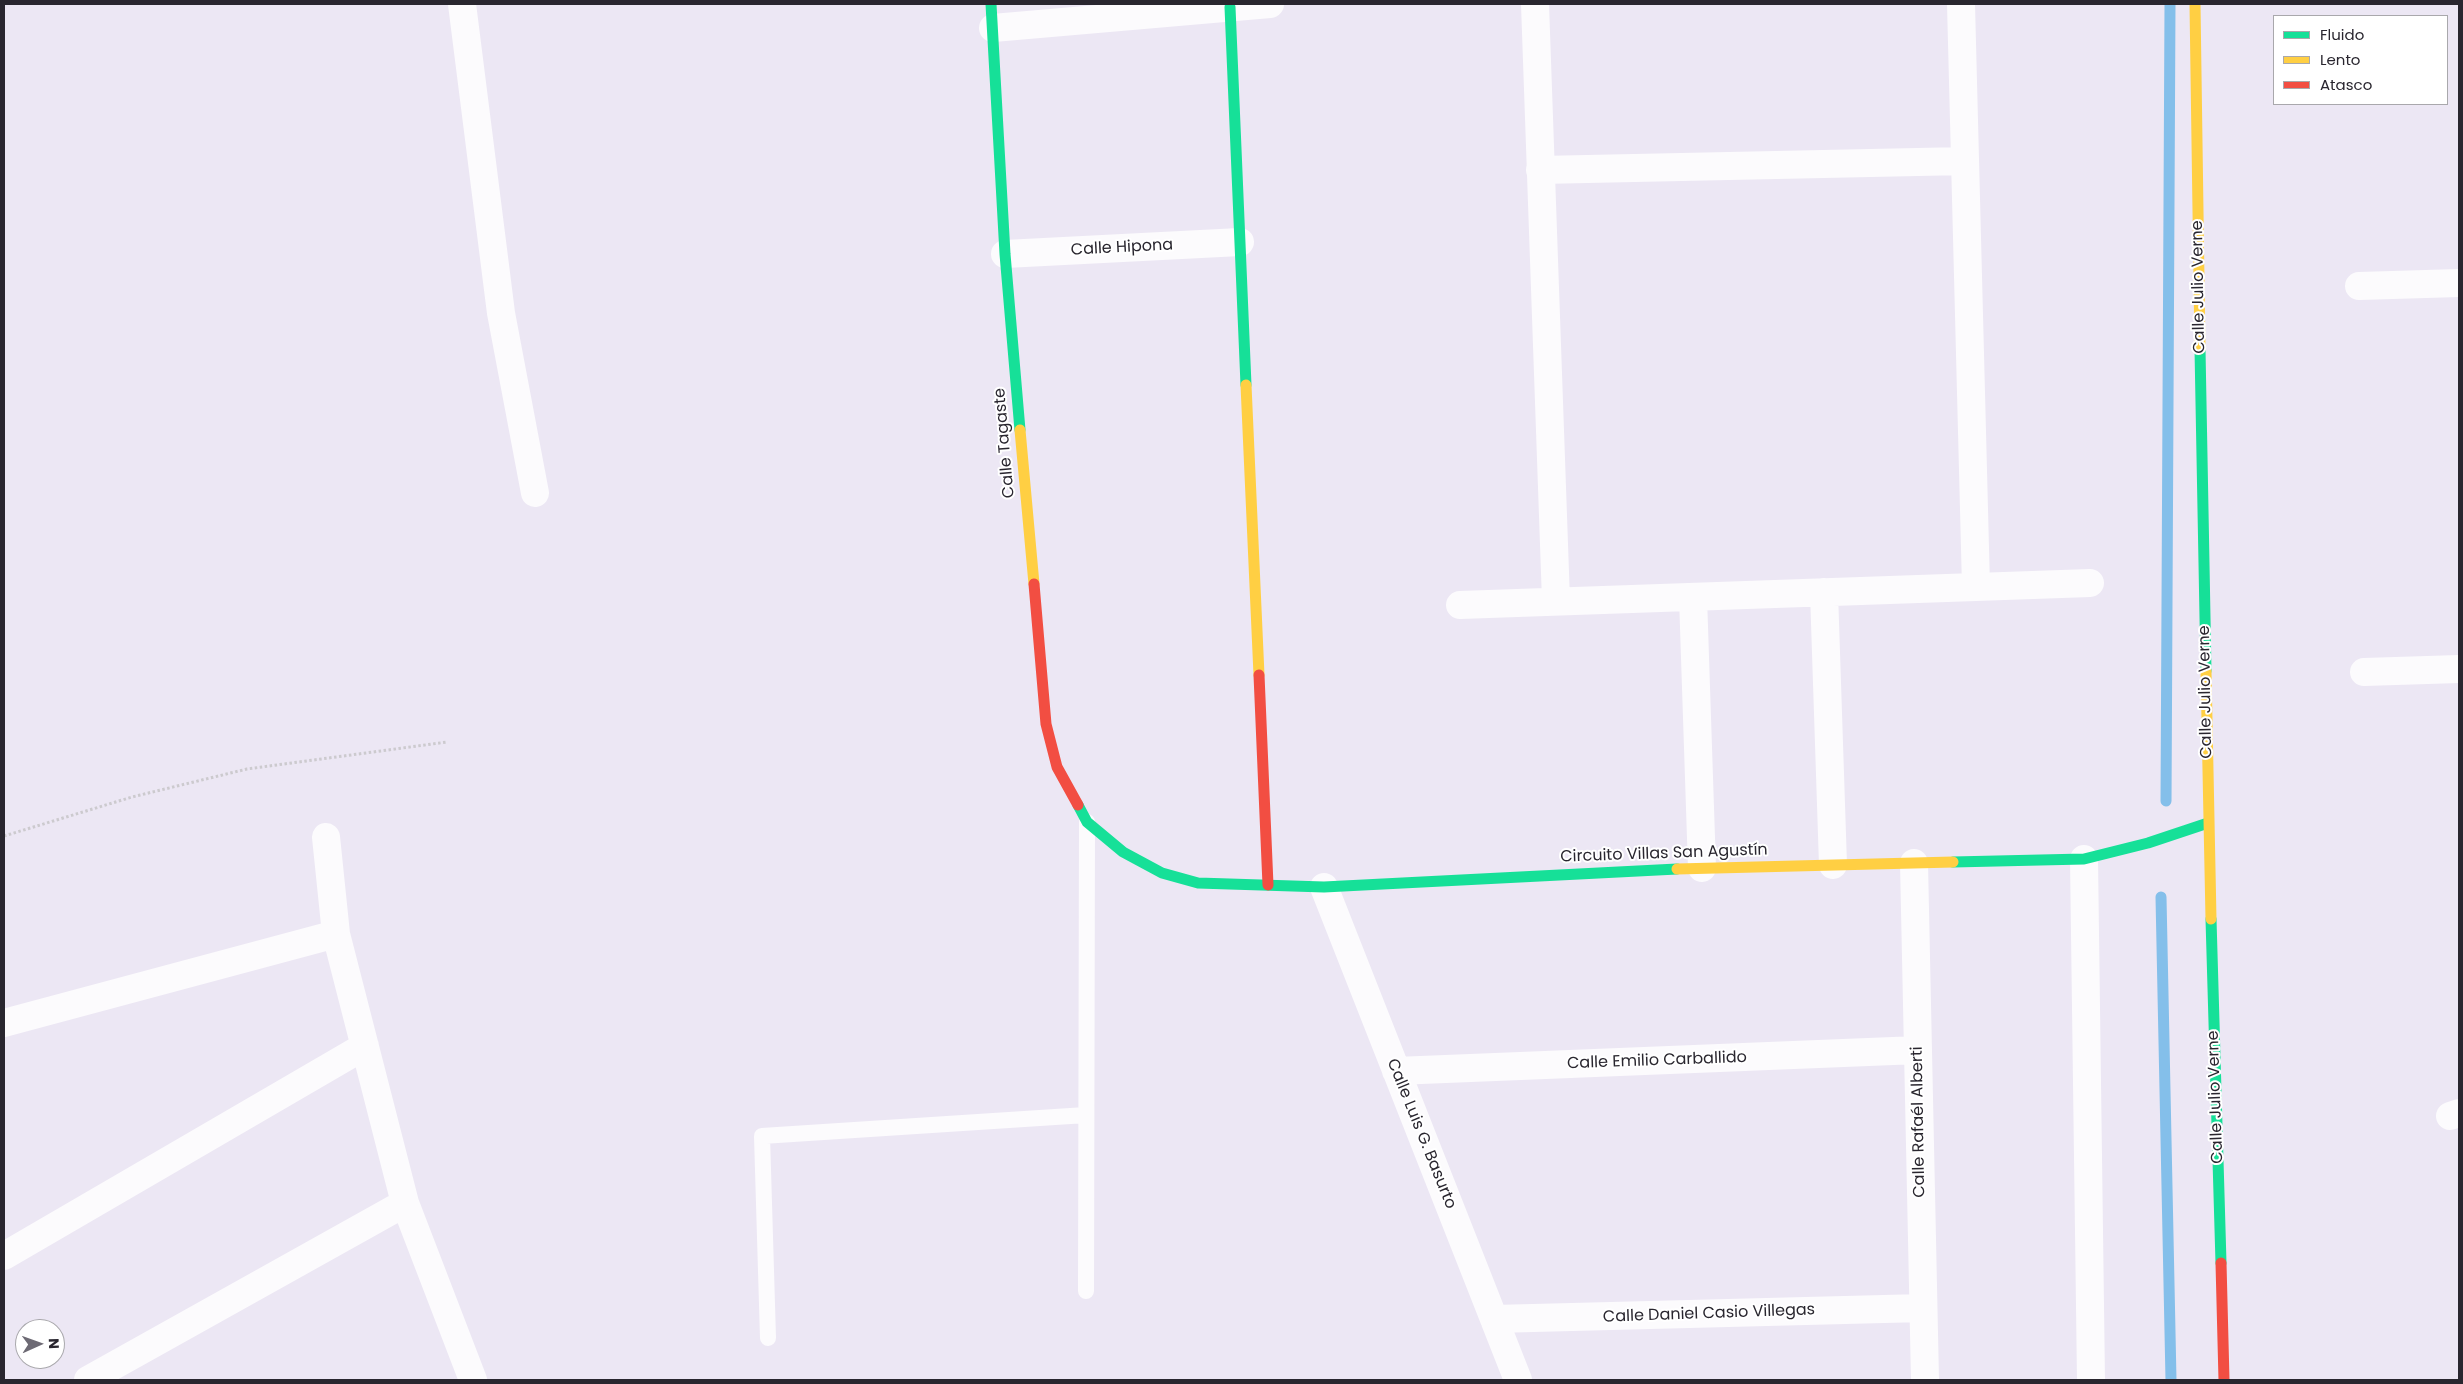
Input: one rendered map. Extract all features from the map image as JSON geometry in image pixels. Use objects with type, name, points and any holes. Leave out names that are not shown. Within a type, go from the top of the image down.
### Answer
[{"type":"street","points":[[462,4],[500,313],[535,493]]},
{"type":"street","points":[[992,16],[1270,4]]},
{"type":"street","points":[[1535,4],[1556,602]]},
{"type":"street","points":[[1961,4],[1976,587]]},
{"type":"street","name":"Calle Julio Verne","points":[[2195,4],[2208,823],[2224,1380]]},
{"type":"street","points":[[1230,7],[1268,885]]},
{"type":"street","name":"Calle Tagaste","points":[[992,16],[1005,254],[1046,724],[1057,767],[1087,822],[1123,852]]},
{"type":"street","points":[[1540,170],[1965,160]]},
{"type":"street","name":"Calle Hipona","points":[[1005,254],[1240,242]]},
{"type":"street","points":[[2359,286],[2459,283]]},
{"type":"street","points":[[1460,605],[2090,583]]},
{"type":"street","points":[[1824,592],[1833,865]]},
{"type":"street","points":[[1693,597],[1702,868]]},
{"type":"street","points":[[2364,672],[2459,669]]},
{"type":"street","name":"Circuito Villas San Agustín","points":[[1123,852],[1162,872],[1198,883],[1324,887],[1702,868],[2084,860],[2148,843],[2208,823]]},
{"type":"street","points":[[326,837],[336,934],[405,1203],[473,1380]]},
{"type":"street","points":[[2084,860],[2091,1380]]},
{"type":"street","name":"Calle Rafaél Alberti","points":[[1914,863],[1925,1380]]},
{"type":"street","name":"Calle Luis G. Basurto","points":[[1324,887],[1518,1380]]},
{"type":"street","points":[[4,1023],[336,934]]},
{"type":"street","points":[[4,1256],[365,1046]]},
{"type":"street","name":"Calle Emilio Carballido","points":[[1396,1071],[1918,1050]]},
{"type":"street","points":[[88,1380],[405,1203]]},
{"type":"street","name":"Calle Daniel Casio Villegas","points":[[1494,1319],[1923,1308]]},
{"type":"lane","points":[[1086,1291],[1087,822]]},
{"type":"lane","points":[[768,1338],[762,1136],[1086,1114]]},
{"type":"path","points":[[4,836],[132,797],[247,769],[447,742]]},
{"type":"waterway","points":[[2166,801],[2170,4]]},
{"type":"waterway","points":[[2161,897],[2171,1380]]},
{"type":"traffic: fast","points":[[991,4],[1005,254],[1020,430]]},
{"type":"traffic: fast","points":[[1230,7],[1246,385]]},
{"type":"traffic: fast","points":[[2200,349],[2206,671]]},
{"type":"traffic: fast","points":[[1078,805],[1087,822],[1123,852],[1162,873],[1198,883],[1324,887],[1677,869]]},
{"type":"traffic: fast","points":[[1953,862],[2084,859],[2148,843],[2208,823]]},
{"type":"traffic: fast","points":[[2211,919],[2221,1263]]},
{"type":"traffic: slow","points":[[2195,4],[2200,349]]},
{"type":"traffic: slow","points":[[1246,385],[1259,675]]},
{"type":"traffic: slow","points":[[1020,430],[1034,584]]},
{"type":"traffic: slow","points":[[2206,671],[2211,919]]},
{"type":"traffic: slow","points":[[1677,869],[1953,862]]},
{"type":"traffic: jam","points":[[1034,584],[1046,724],[1057,767],[1078,805]]},
{"type":"traffic: jam","points":[[1259,675],[1268,885]]},
{"type":"traffic: jam","points":[[2221,1263],[2224,1380]]}]
